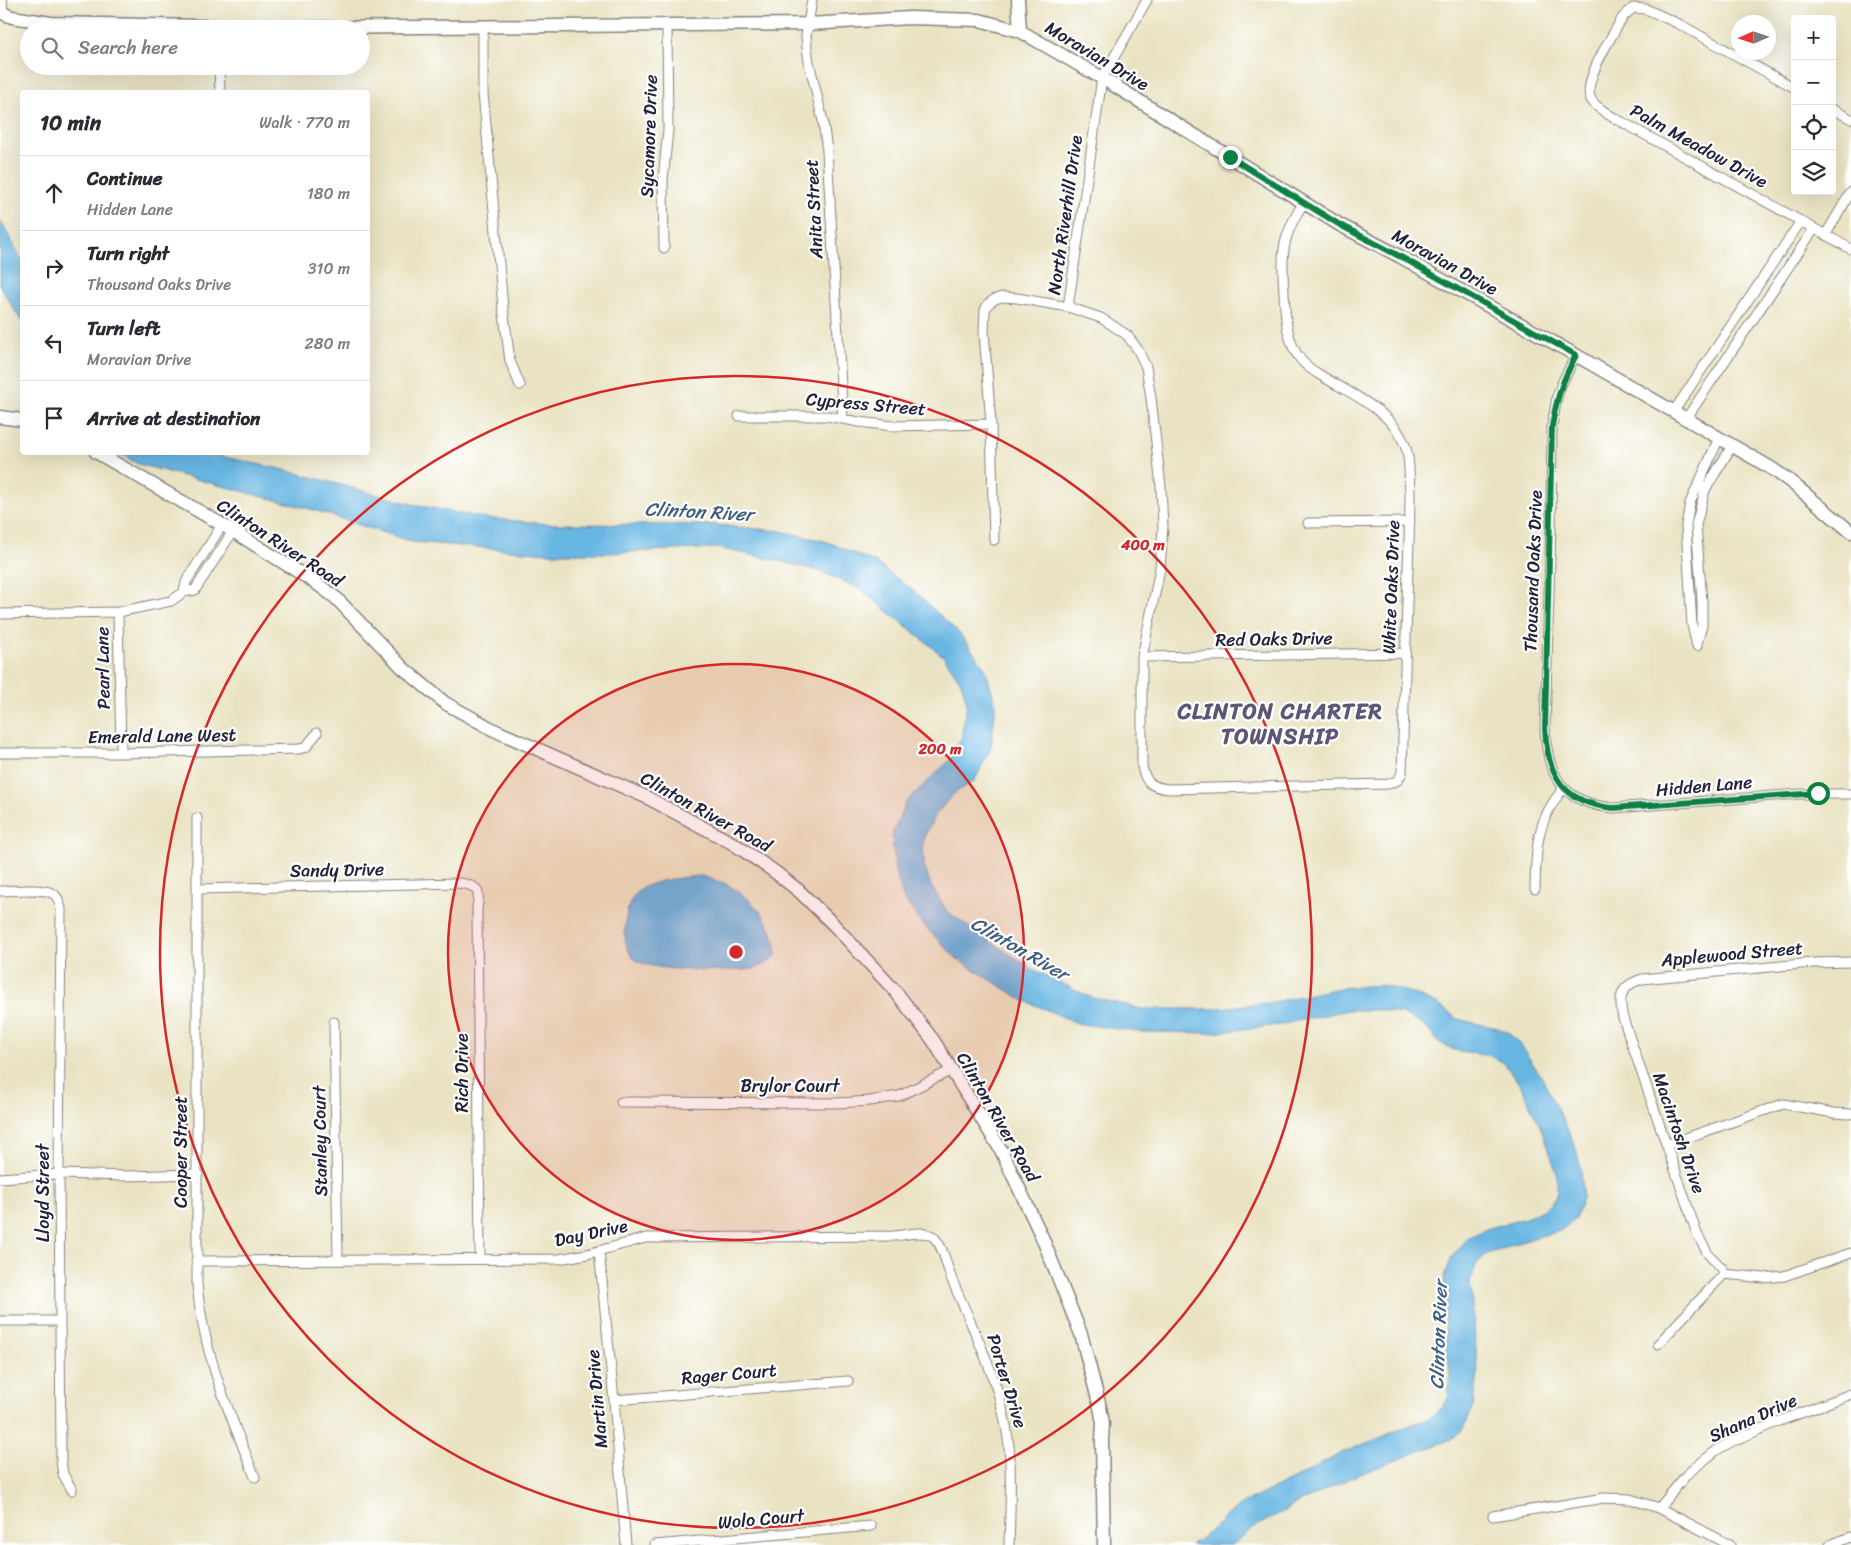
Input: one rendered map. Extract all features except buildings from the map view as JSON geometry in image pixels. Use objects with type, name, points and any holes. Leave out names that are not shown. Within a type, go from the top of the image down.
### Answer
[{"type":"street","points":[[1,13],[2,0]]},
{"type":"street","name":"Anita Street","points":[[812,0],[806,36],[809,62],[823,121],[827,151],[843,419]]},
{"type":"street","points":[[1018,0],[1020,31]]},
{"type":"street","points":[[1102,78],[1147,0]]},
{"type":"street","name":"Palm Meadow Drive","points":[[1791,86],[1679,24],[1646,9],[1633,8],[1622,16],[1593,73],[1589,94],[1591,100],[1597,106],[1631,127],[1851,249]]},
{"type":"street","name":"Moravian Drive","points":[[1,13],[26,20]]},
{"type":"street","name":"Moravian Drive","points":[[370,28],[809,24],[910,18],[979,20],[1020,31],[1102,78],[1340,225],[1576,355],[1719,438],[1791,482],[1851,532]]},
{"type":"street","name":"Sycamore Drive","points":[[664,248],[663,180],[668,130],[667,25]]},
{"type":"street","points":[[483,27],[483,93],[503,307],[510,361],[520,385]]},
{"type":"street","points":[[219,75],[220,90]]},
{"type":"street","name":"North Riverhill Drive","points":[[994,540],[991,424],[984,325],[985,310],[988,304],[1002,297],[1068,307],[1102,78]]},
{"type":"street","points":[[1836,111],[1851,119]]},
{"type":"street","points":[[1826,234],[1851,192]]},
{"type":"street","name":"White Oaks Drive","points":[[1142,657],[1142,766],[1148,783],[1154,786],[1168,788],[1389,784],[1396,782],[1402,773],[1410,522],[1408,460],[1405,445],[1399,434],[1379,411],[1308,368],[1301,361],[1292,343],[1288,333],[1284,304],[1282,255],[1289,228],[1304,202]]},
{"type":"street","points":[[1674,412],[1801,221]]},
{"type":"street","points":[[1686,419],[1814,229]]},
{"type":"street","points":[[1068,307],[1102,318],[1127,335],[1138,350],[1149,379],[1160,478],[1163,527],[1160,569],[1142,657]]},
{"type":"street","points":[[1738,314],[1751,323]]},
{"type":"street","name":"Thousand Oaks Drive","points":[[1564,788],[1554,774],[1549,762],[1545,737],[1552,426],[1557,397],[1576,355]]},
{"type":"street","name":"Cypress Street","points":[[739,416],[826,416],[893,426],[991,424]]},
{"type":"street","points":[[0,417],[20,420]]},
{"type":"street","points":[[1719,438],[1690,503],[1686,526],[1692,625],[1696,646],[1702,626],[1696,525],[1705,490],[1732,446]]},
{"type":"street","name":"Clinton River Road","points":[[101,455],[228,528],[316,582],[336,598],[403,668],[446,703],[494,730],[653,801],[734,844],[799,891],[833,924],[883,978],[916,1017],[952,1070],[1001,1150],[1049,1253],[1081,1334],[1104,1423],[1102,1440],[1104,1545]]},
{"type":"street","points":[[1702,474],[1711,480]]},
{"type":"street","points":[[1308,523],[1410,522]]},
{"type":"street","points":[[0,614],[118,612],[171,601],[184,592],[186,582],[228,528]]},
{"type":"street","points":[[1687,548],[1698,549]]},
{"type":"street","points":[[1690,587],[1701,587]]},
{"type":"street","name":"Pearl Lane","points":[[118,612],[121,753]]},
{"type":"street","name":"Red Oaks Drive","points":[[1142,657],[1405,653]]},
{"type":"street","name":"Emerald Lane West","points":[[0,753],[121,753],[300,749],[306,747],[318,733]]},
{"type":"street","points":[[1535,889],[1536,862],[1543,821],[1550,806],[1564,788]]},
{"type":"street","name":"Hidden Lane","points":[[1564,788],[1584,803],[1613,808],[1800,794],[1851,794]]},
{"type":"street","name":"Cooper Street","points":[[197,818],[198,1174],[196,1261],[200,1315],[205,1341],[224,1399],[255,1477]]},
{"type":"street","name":"Sandy Drive","points":[[198,889],[460,883],[476,888]]},
{"type":"street","name":"Rich Drive","points":[[476,888],[479,894],[477,909],[480,1258]]},
{"type":"street","name":"Lloyd Street","points":[[0,891],[34,891],[54,894],[60,901],[61,909],[59,1174],[61,1461],[63,1474],[72,1490]]},
{"type":"street","name":"Applewood Street","points":[[1622,994],[1630,984],[1642,979],[1813,963],[1851,962]]},
{"type":"street","name":"Macintosh Drive","points":[[1622,994],[1620,1002],[1623,1018],[1697,1234],[1703,1247],[1722,1268],[1724,1274]]},
{"type":"street","name":"Stanley Court","points":[[334,1022],[338,1259]]},
{"type":"street","name":"Brylor Court","points":[[621,1102],[837,1103],[870,1101],[899,1096],[952,1070]]},
{"type":"street","points":[[1666,1145],[1783,1104],[1851,1114]]},
{"type":"street","points":[[0,1178],[59,1174],[127,1176],[198,1174]]},
{"type":"street","name":"Day Drive","points":[[196,1261],[559,1259],[599,1251],[646,1238],[894,1236],[916,1233],[932,1236]]},
{"type":"street","name":"Porter Drive","points":[[932,1236],[938,1241],[942,1249],[948,1270],[993,1380],[1001,1406],[1008,1445],[1010,1485],[1009,1545]]},
{"type":"street","name":"Martin Drive","points":[[599,1251],[626,1545]]},
{"type":"street","points":[[1658,1344],[1724,1274],[1764,1278],[1784,1276],[1851,1253]]},
{"type":"street","points":[[0,1321],[59,1321]]},
{"type":"street","name":"Rager Court","points":[[614,1400],[848,1380]]},
{"type":"street","name":"Shana Drive","points":[[1659,1508],[1687,1474],[1717,1450],[1777,1422],[1851,1394]]},
{"type":"street","points":[[1493,1516],[1614,1498],[1638,1500],[1659,1508],[1730,1545]]},
{"type":"street","name":"Wolo Court","points":[[655,1545],[871,1526]]},
{"type":"street","points":[[1830,1545],[1851,1537]]},
{"type":"water","points":[[0,220],[20,256],[20,319],[0,286]]},
{"type":"water","points":[[122,455],[215,455],[285,470],[416,505],[484,518],[550,524],[715,525],[780,531],[828,542],[876,563],[915,592],[960,634],[985,668],[996,705],[991,747],[975,780],[952,795],[935,816],[923,839],[924,865],[931,886],[947,911],[1036,971],[1090,997],[1142,1009],[1211,1009],[1274,1002],[1340,988],[1381,985],[1409,992],[1439,1005],[1457,1019],[1508,1032],[1521,1046],[1541,1076],[1575,1145],[1581,1169],[1583,1198],[1575,1219],[1560,1231],[1487,1254],[1476,1265],[1470,1282],[1478,1373],[1474,1404],[1464,1429],[1449,1440],[1352,1477],[1302,1501],[1253,1528],[1232,1545],[1190,1545],[1207,1534],[1238,1506],[1342,1453],[1431,1417],[1443,1407],[1448,1398],[1450,1372],[1446,1344],[1444,1280],[1451,1258],[1469,1237],[1489,1228],[1526,1218],[1552,1203],[1557,1192],[1557,1173],[1540,1126],[1521,1086],[1504,1063],[1491,1056],[1454,1050],[1439,1042],[1425,1026],[1402,1014],[1379,1010],[1348,1010],[1279,1025],[1210,1033],[1141,1032],[1080,1024],[1023,1000],[957,959],[925,927],[904,900],[895,870],[892,835],[906,802],[951,759],[961,739],[967,703],[961,682],[943,656],[859,588],[819,571],[717,548],[608,553],[548,553],[412,542],[314,510],[138,464]]},
{"type":"water","points":[[701,876],[728,885],[755,906],[762,914],[773,934],[776,956],[766,964],[753,969],[728,971],[658,967],[636,960],[630,954],[625,937],[625,929],[629,906],[636,893],[657,882]]},
{"type":"district","name":"CLINTON CHARTER TOWNSHIP","points":[[1280,724]]},
{"type":"route","points":[[1230,157],[1340,225],[1576,355],[1557,397],[1552,426],[1545,728],[1549,762],[1554,774],[1564,788],[1584,803],[1613,808],[1636,808],[1818,793]]},
{"type":"water label","name":"Clinton River","points":[[699,511]]},
{"type":"water label","name":"Clinton River","points":[[1020,948]]},
{"type":"water label","name":"Clinton River","points":[[1438,1335]]}]
